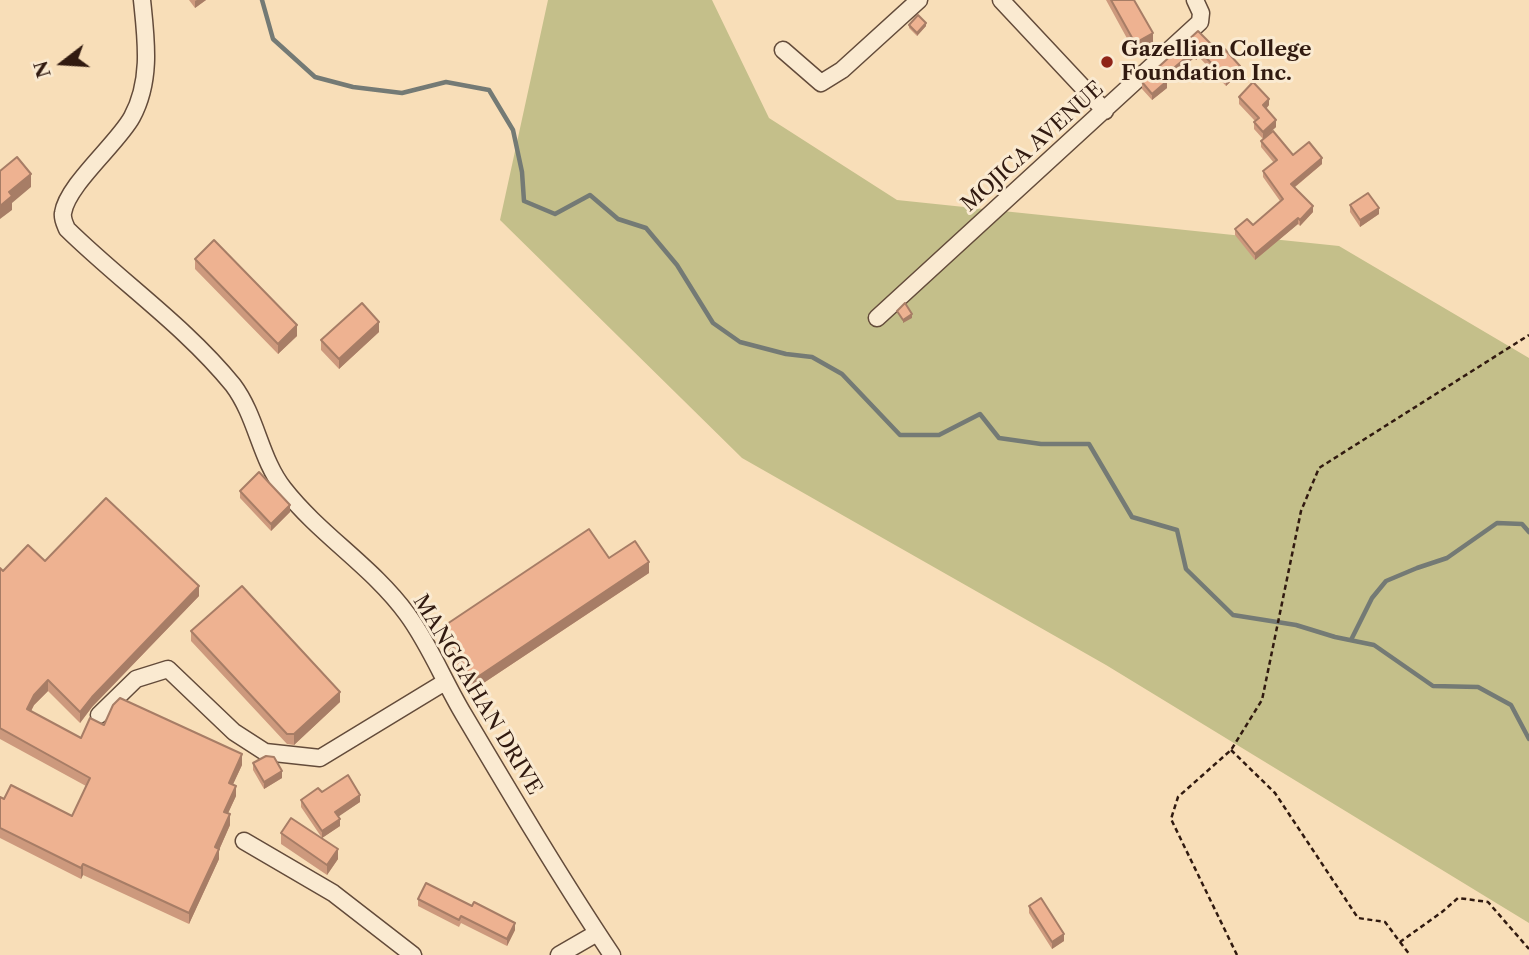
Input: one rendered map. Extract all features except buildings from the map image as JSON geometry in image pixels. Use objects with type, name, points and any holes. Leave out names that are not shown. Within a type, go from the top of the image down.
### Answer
[{"type":"street","name":"MANGGAHAN DRIVE","points":[[142,0],[147,53],[140,94],[132,117],[68,200],[63,212],[67,229],[198,346],[234,387],[250,413],[271,469],[283,488],[339,547],[395,598],[425,643],[445,682],[611,955]]},
{"type":"street","points":[[783,50],[821,83],[842,70],[919,0]]},
{"type":"street","points":[[1001,0],[1105,111]]},
{"type":"street","name":"MOJICA AVENUE","points":[[877,318],[1200,22],[1201,13],[1195,0]]},
{"type":"street","points":[[99,715],[136,679],[167,669],[234,732],[265,752],[320,758],[445,682]]},
{"type":"street","points":[[244,841],[333,893],[413,955]]},
{"type":"street","points":[[559,955],[597,933]]},
{"type":"path","points":[[1237,955],[1171,819],[1178,797],[1231,750],[1262,700],[1301,511],[1319,468],[1529,335]]},
{"type":"path","points":[[1231,750],[1275,793],[1358,918],[1385,922],[1410,955]]},
{"type":"path","points":[[1399,942],[1458,898],[1488,902],[1529,949]]},
{"type":"shaded area","points":[[548,0],[712,0],[769,118],[897,200],[1339,246],[1529,358],[1529,923],[1106,665],[742,458],[500,220]]},
{"type":"waterway","points":[[262,0],[273,39],[315,77],[353,87],[402,93],[446,82],[489,90],[513,130],[522,172],[524,201],[555,214],[590,195],[618,219],[646,228],[677,265],[713,323],[740,342],[786,354],[812,357],[842,374],[900,435],[939,435],[980,414],[999,438],[1041,444],[1089,444],[1132,517],[1177,530],[1186,569],[1233,615],[1296,625],[1374,645],[1433,686],[1478,687],[1511,705],[1529,739]]},
{"type":"waterway","points":[[1351,640],[1372,598],[1386,581],[1447,558],[1497,523],[1522,524],[1529,532]]},
{"type":"place","name":"Gazellian College Foundation Inc.","points":[[1107,62]]}]
